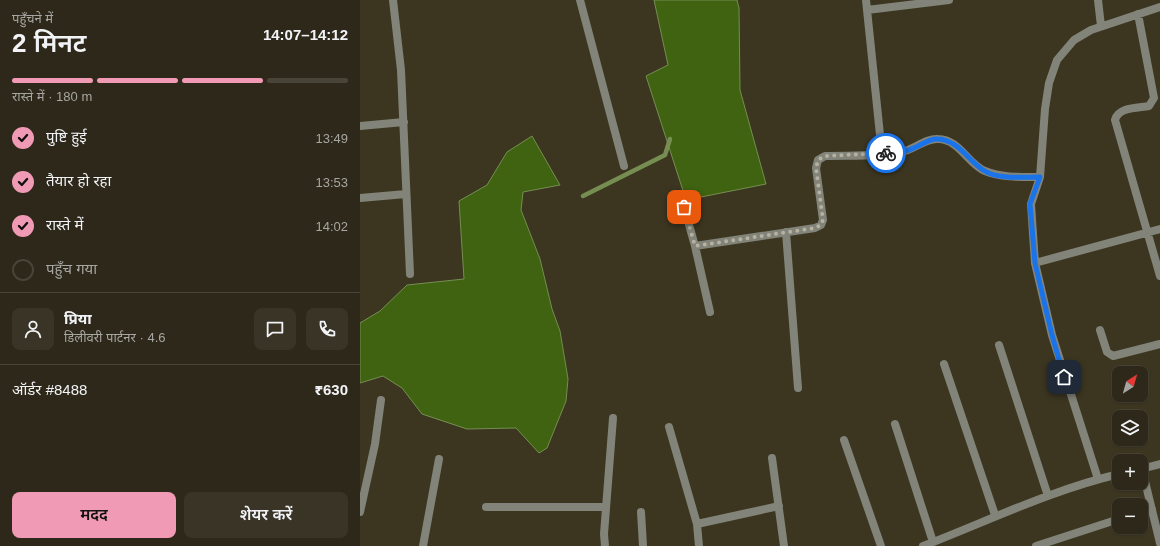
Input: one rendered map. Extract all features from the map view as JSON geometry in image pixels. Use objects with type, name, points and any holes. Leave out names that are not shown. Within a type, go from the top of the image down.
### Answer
[{"type":"street","points":[[393,0],[401,70],[410,274]]},
{"type":"street","points":[[580,0],[624,166]]},
{"type":"street","points":[[866,0],[882,154]]},
{"type":"street","points":[[867,10],[949,0]]},
{"type":"street","points":[[1098,0],[1101,26]]},
{"type":"street","points":[[1098,479],[1060,363],[1035,263],[1030,204],[1040,177],[1044,109],[1048,82],[1058,60],[1074,40],[1091,30],[1160,7]]},
{"type":"street","points":[[1138,14],[1154,98],[1149,106],[1120,111],[1116,115],[1115,120],[1160,276]]},
{"type":"street","points":[[360,126],[404,122]]},
{"type":"street","points":[[695,246],[815,228],[821,225],[823,220],[816,168],[818,160],[825,156],[901,152],[916,147],[926,141],[938,139],[951,143],[984,170],[1000,176],[1040,177]]},
{"type":"street","points":[[360,198],[406,194]]},
{"type":"street","points":[[684,207],[695,246],[710,312]]},
{"type":"street","points":[[1035,263],[1160,229]]},
{"type":"street","points":[[786,232],[798,388]]},
{"type":"street","points":[[1100,330],[1107,352],[1113,356],[1160,344]]},
{"type":"street","points":[[998,345],[1048,496]]},
{"type":"street","points":[[944,364],[995,515]]},
{"type":"street","points":[[360,512],[375,444],[381,400]]},
{"type":"street","points":[[605,546],[606,507],[613,418]]},
{"type":"street","points":[[895,424],[933,542]]},
{"type":"street","points":[[669,427],[696,524],[699,546]]},
{"type":"street","points":[[844,440],[881,546]]},
{"type":"street","points":[[772,458],[784,546]]},
{"type":"street","points":[[423,546],[439,460]]},
{"type":"street","points":[[1148,467],[1160,464]]},
{"type":"street","points":[[922,546],[995,515],[1098,479],[1112,476]]},
{"type":"street","points":[[1147,490],[1160,543]]},
{"type":"street","points":[[696,524],[779,506]]},
{"type":"street","points":[[486,507],[606,507]]},
{"type":"street","points":[[1148,510],[1152,509]]},
{"type":"street","points":[[641,512],[643,546]]},
{"type":"street","points":[[1036,546],[1112,521]]},
{"type":"shaded area","points":[[654,0],[737,0],[739,8],[740,90],[766,184],[686,200],[646,76],[668,65]]},
{"type":"shaded area","points":[[532,136],[560,185],[523,192],[521,210],[540,259],[552,309],[560,331],[568,379],[566,401],[547,448],[539,453],[516,428],[467,429],[422,414],[402,388],[383,376],[360,383],[360,323],[380,311],[407,285],[464,279],[459,201],[487,185],[507,152]]},
{"type":"waterway","points":[[583,196],[665,155],[670,139]]},
{"type":"way so far","points":[[684,207],[695,246],[815,228],[821,225],[823,220],[816,168],[818,160],[825,156],[886,153]]},
{"type":"route","points":[[886,153],[901,152],[916,147],[926,141],[938,139],[951,143],[984,170],[1000,176],[1040,177],[1030,204],[1035,263],[1052,335],[1064,377]]}]
